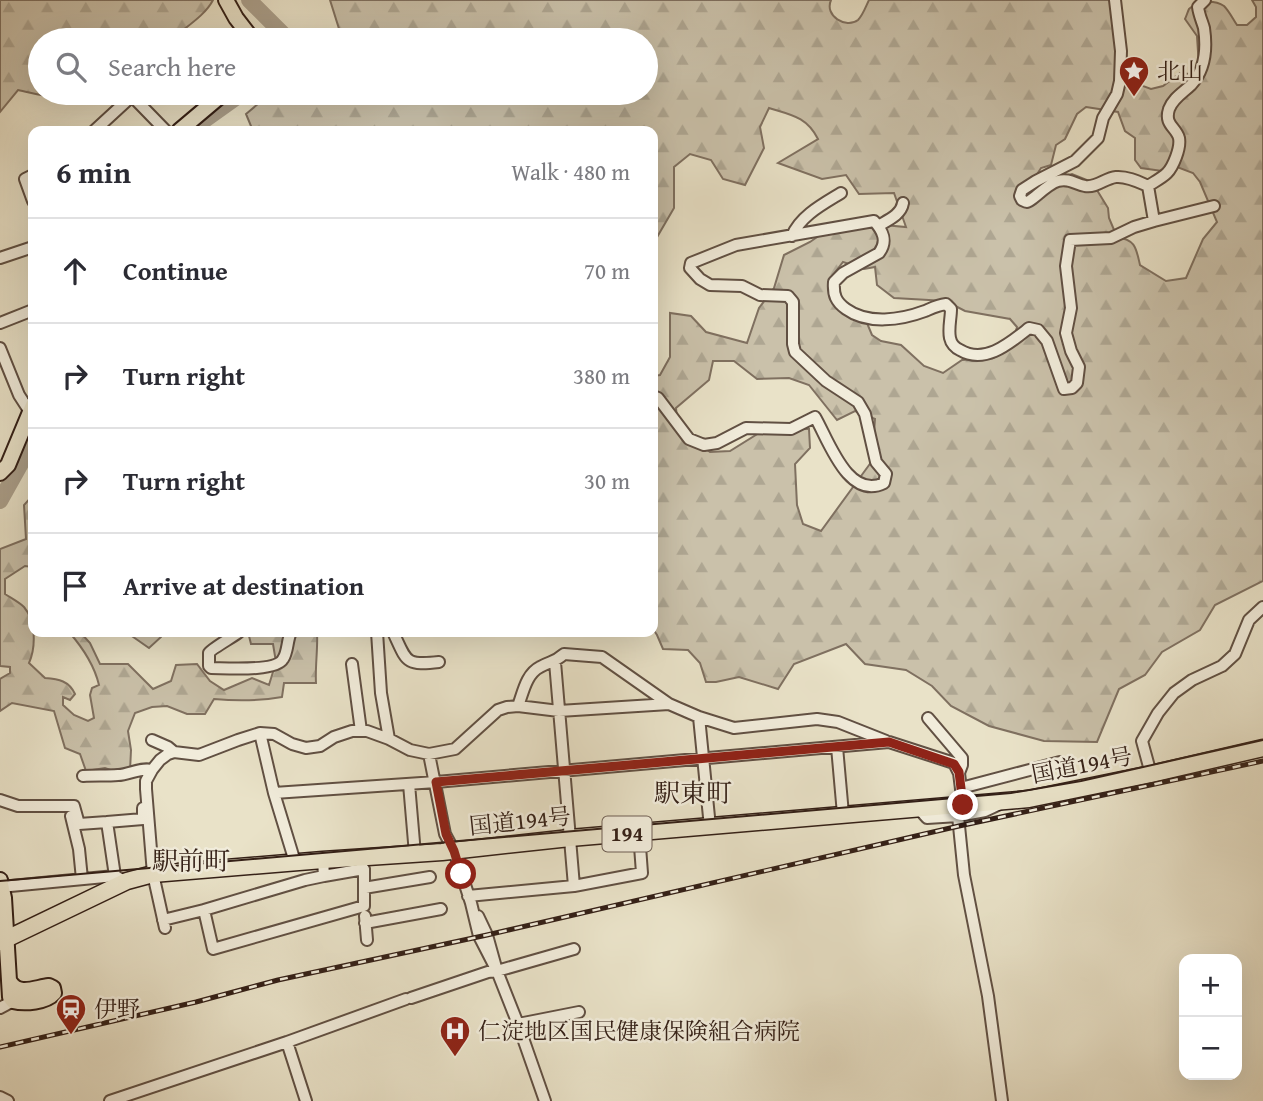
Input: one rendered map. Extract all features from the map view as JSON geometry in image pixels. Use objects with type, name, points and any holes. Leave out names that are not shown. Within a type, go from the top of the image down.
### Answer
[{"type":"highway","name":"国道194号","points":[[4,940],[121,878],[295,862],[323,868],[415,854],[570,838],[918,808],[960,811],[1152,774],[1263,748]]},
{"type":"main road","points":[[226,0],[244,28]]},
{"type":"main road","points":[[185,126],[210,105]]},
{"type":"main road","points":[[0,473],[8,465],[28,418]]},
{"type":"main road","points":[[1,884],[4,940],[10,982],[10,998],[6,1005]]},
{"type":"main road","points":[[6,1005],[47,999],[54,993],[49,986],[20,991],[10,982]]},
{"type":"street","points":[[1115,0],[1121,51],[1120,81],[1117,94],[1102,118],[1098,138],[1075,161],[1036,181],[1022,190],[1020,196],[1022,200],[1031,201],[1047,186],[1068,180],[1086,186],[1097,185],[1115,177],[1148,186]]},
{"type":"street","points":[[1148,186],[1167,173],[1174,163],[1180,143],[1179,135],[1168,119],[1175,99],[1194,81],[1205,60],[1203,26],[1198,8],[1205,0]]},
{"type":"street","points":[[99,126],[122,105]]},
{"type":"street","points":[[141,105],[161,126]]},
{"type":"street","points":[[1148,186],[1154,221]]},
{"type":"street","points":[[792,236],[813,211],[841,193]]},
{"type":"street","points":[[878,226],[899,213],[903,203]]},
{"type":"street","points":[[658,398],[689,439],[704,445],[717,443],[746,428],[791,429],[815,416],[846,472],[859,483],[877,486],[884,483],[886,474],[876,462],[865,414],[858,402],[826,381],[795,352],[793,302],[788,296],[761,295],[742,286],[710,285],[690,268],[691,263],[736,244],[874,221],[881,229],[884,247],[879,253],[843,273],[834,282],[833,292],[839,304],[855,315],[869,319],[923,312],[946,304],[951,309],[950,338],[955,348],[967,354],[987,354],[1001,349],[1029,328],[1038,330],[1047,341],[1064,389],[1072,388],[1077,383],[1079,367],[1066,333],[1071,308],[1066,266],[1070,240],[1111,238],[1134,227],[1214,206]]},
{"type":"street","points":[[0,258],[28,249]]},
{"type":"street","points":[[0,323],[28,312]]},
{"type":"street","points":[[0,348],[19,395],[28,405]]},
{"type":"street","points":[[1152,774],[1142,740],[1158,713],[1174,693],[1192,680],[1222,666],[1235,654],[1250,620],[1263,607]]},
{"type":"street","points":[[233,637],[212,649],[209,654],[211,668],[259,668],[279,664],[284,659],[290,637]]},
{"type":"street","points":[[377,637],[381,692],[389,739]]},
{"type":"street","points":[[395,637],[402,652],[415,664],[439,662]]},
{"type":"street","points":[[518,706],[527,682],[534,671],[543,665],[555,662],[564,654],[602,657],[669,704],[734,728],[817,719],[838,722],[954,764],[959,772],[961,788],[964,875],[988,996],[1002,1101]]},
{"type":"street","points":[[555,662],[574,886]]},
{"type":"street","points":[[352,664],[361,731]]},
{"type":"street","points":[[152,740],[174,751],[199,755],[260,733],[274,734],[306,748],[320,746],[334,737],[352,731],[367,731],[410,750],[429,754],[456,749],[498,710],[507,707],[559,711],[669,704]]},
{"type":"street","points":[[699,717],[710,827]]},
{"type":"street","points":[[928,719],[962,758],[959,772]]},
{"type":"street","points":[[283,730],[306,748]]},
{"type":"street","points":[[260,733],[274,793],[295,862]]},
{"type":"street","points":[[274,793],[436,782],[889,742]]},
{"type":"street","points":[[837,747],[843,814]]},
{"type":"street","points":[[174,751],[160,760],[146,781],[153,874],[164,924],[305,880],[323,868],[364,869],[367,940]]},
{"type":"street","points":[[429,754],[446,834],[454,851],[479,936],[497,970],[545,1101]]},
{"type":"street","points":[[961,788],[1060,762]]},
{"type":"street","points":[[83,776],[118,776],[145,768],[152,770]]},
{"type":"street","points":[[409,783],[415,854]]},
{"type":"street","points":[[0,800],[18,806],[74,806],[79,824],[107,822],[143,819],[146,789]]},
{"type":"street","points":[[70,806],[82,878]]},
{"type":"street","points":[[1,884],[121,878],[107,822]]},
{"type":"street","points":[[469,899],[574,886],[642,873],[639,833]]},
{"type":"street","points":[[364,888],[430,877]]},
{"type":"street","points":[[204,910],[213,949],[364,906]]},
{"type":"street","points":[[365,923],[440,909]]},
{"type":"street","points":[[110,1101],[488,972],[574,949]]},
{"type":"street","points":[[518,1024],[579,1012]]},
{"type":"street","points":[[287,1042],[306,1101]]},
{"type":"street","points":[[0,1097],[8,1101]]},
{"type":"green space","points":[[0,0],[213,0],[200,17],[186,28],[28,28],[28,92],[18,90],[0,112]]},
{"type":"green space","points":[[330,0],[831,0],[833,16],[848,23],[858,20],[869,0],[1119,0],[1119,59],[1140,85],[1151,89],[1163,86],[1180,73],[1190,74],[1199,67],[1197,36],[1185,19],[1192,6],[1206,2],[1220,4],[1226,8],[1237,25],[1247,25],[1256,17],[1256,7],[1252,0],[1263,0],[1263,581],[1215,605],[1200,630],[1162,652],[1145,675],[1119,689],[1097,742],[1044,741],[989,726],[951,706],[932,686],[906,670],[865,664],[846,644],[794,664],[778,689],[739,677],[706,682],[700,663],[688,650],[663,649],[658,637],[658,375],[670,357],[670,313],[691,316],[706,332],[747,343],[759,308],[774,288],[784,255],[833,226],[862,223],[906,227],[894,193],[859,194],[846,175],[822,179],[778,163],[818,139],[804,121],[769,108],[760,127],[764,148],[745,185],[723,179],[711,160],[690,154],[674,167],[674,208],[658,235],[658,126],[251,126],[246,114],[257,105],[658,105],[658,28],[339,28]],"holes":[[[1086,107],[1118,112],[1125,131],[1135,138],[1135,160],[1141,168],[1162,171],[1172,165],[1193,173],[1200,182],[1217,222],[1203,239],[1186,278],[1166,281],[1140,265],[1132,243],[1117,237],[1108,208],[1092,182],[1072,174],[1042,184],[1036,176],[1041,168],[1051,165],[1056,145],[1065,139],[1077,114]],[[843,262],[864,269],[875,267],[877,285],[894,298],[946,301],[965,311],[1010,319],[1017,327],[1011,348],[993,358],[962,360],[943,373],[924,366],[901,345],[881,341],[872,335],[864,316],[839,298],[831,278]],[[713,361],[734,361],[757,379],[789,378],[809,385],[837,420],[855,411],[875,419],[872,461],[821,531],[803,524],[797,505],[795,464],[810,448],[809,429],[767,428],[730,451],[710,452],[678,428],[676,408],[709,380]]]},
{"type":"green space","points":[[28,501],[28,566],[5,579],[5,594],[28,613],[28,637],[34,637],[34,642],[29,663],[45,678],[59,680],[70,686],[75,694],[70,700],[63,697],[63,705],[74,715],[88,721],[94,718],[90,695],[92,688],[99,685],[94,670],[73,637],[85,637],[100,664],[128,664],[153,689],[171,681],[176,665],[197,664],[210,681],[224,690],[252,678],[269,685],[276,662],[273,644],[251,644],[249,637],[317,637],[316,683],[284,683],[282,697],[214,699],[205,714],[187,714],[167,706],[152,707],[135,713],[128,731],[130,771],[119,773],[105,768],[86,771],[80,754],[65,748],[54,711],[12,703],[0,711],[0,679],[10,673],[10,667],[0,666],[0,549],[26,539],[24,505]]},
{"type":"green space","points":[[134,637],[161,637],[149,648]]},
{"type":"waterway","points":[[249,0],[277,28]]},
{"type":"waterway","points":[[196,126],[226,105]]},
{"type":"waterway","points":[[0,501],[28,451]]},
{"type":"tram line","points":[[0,881],[1011,793],[1081,781],[1263,740]]},
{"type":"railway","points":[[0,1047],[196,1002],[278,980],[487,935],[959,826],[1263,761]]},
{"type":"place","name":"北山","points":[[1134,98]]},
{"type":"place","name":"伊野","points":[[71,1036]]},
{"type":"place","name":"仁淀地区国民健康保険組合病院","points":[[455,1058]]},
{"type":"district","name":"駅東町","points":[[693,793]]},
{"type":"district","name":"駅前町","points":[[191,861]]},
{"type":"route","points":[[461,874],[446,834],[436,782],[889,742],[954,764],[959,772],[963,805]]}]
